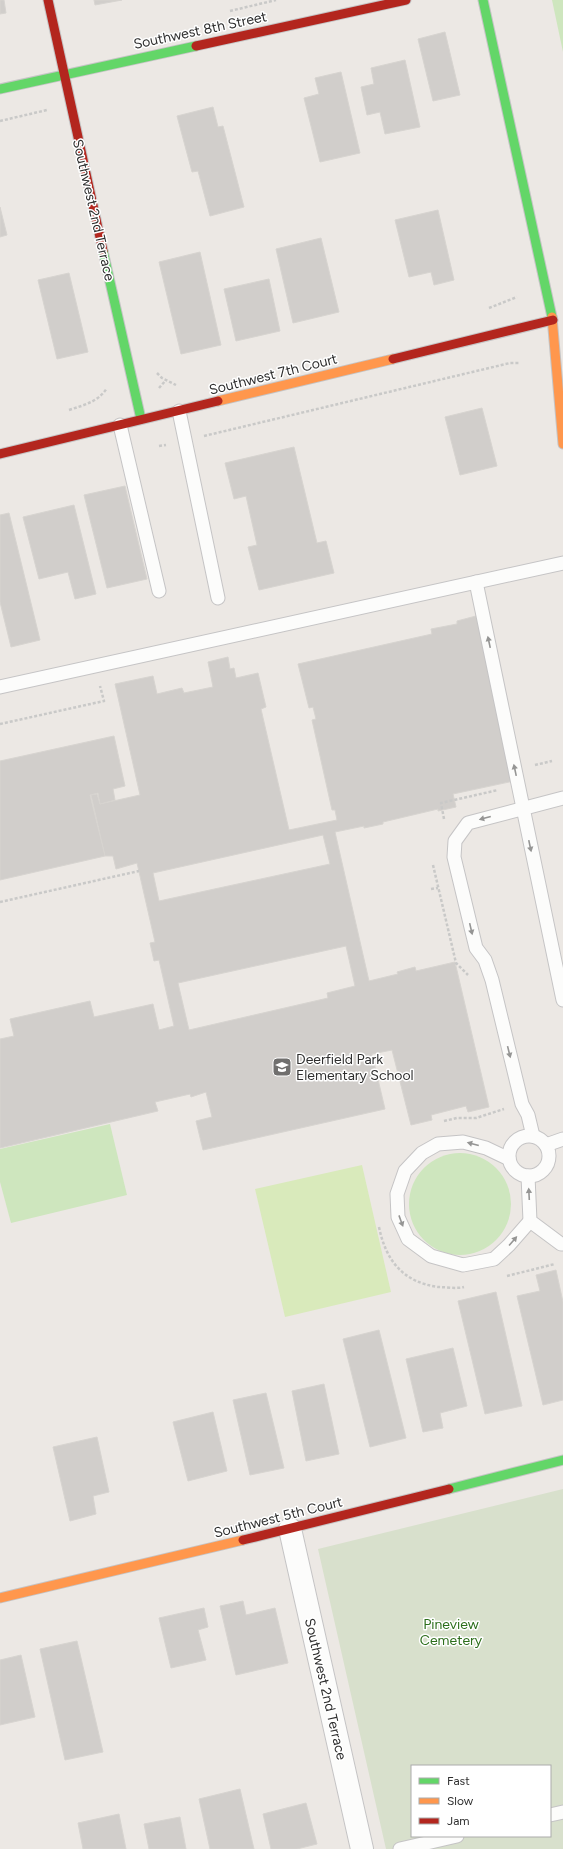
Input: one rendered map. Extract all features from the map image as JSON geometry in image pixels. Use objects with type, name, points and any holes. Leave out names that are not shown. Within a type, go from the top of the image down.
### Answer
[{"type":"street","name":"Southwest 2nd Terrace","points":[[48,0],[70,105],[141,419]]},
{"type":"street","name":"Southwest 8th Street","points":[[0,89],[406,0]]},
{"type":"street","points":[[483,0],[553,320],[563,444]]},
{"type":"street","name":"Southwest 7th Court","points":[[0,454],[553,320]]},
{"type":"street","name":"Southwest 5th Court","points":[[0,1598],[290,1529],[563,1460]]},
{"type":"street","name":"Southwest 2nd Terrace","points":[[290,1529],[362,1849]]},
{"type":"lane","points":[[179,411],[218,598]]},
{"type":"lane","points":[[120,424],[159,591]]},
{"type":"lane","points":[[0,687],[563,563]]},
{"type":"lane","points":[[476,582],[563,1000]]},
{"type":"lane","points":[[533,1136],[528,1115],[522,1104],[492,980],[485,960],[476,948],[454,857],[455,841],[468,823],[563,798]]},
{"type":"lane","points":[[509,1159],[511,1146],[522,1136],[533,1136],[542,1140],[549,1150],[548,1163],[540,1172],[528,1176],[516,1171],[509,1159],[486,1148],[463,1142],[438,1144],[422,1153],[405,1171],[397,1194],[398,1217],[408,1238],[431,1256],[463,1265],[494,1259],[509,1245],[530,1221],[528,1176]]},
{"type":"lane","points":[[546,1144],[563,1139]]},
{"type":"lane","points":[[530,1221],[563,1244]]},
{"type":"lane","points":[[551,1815],[563,1812]]},
{"type":"lane","points":[[400,1849],[453,1837]]},
{"type":"path","points":[[0,121],[70,105]]},
{"type":"path","points":[[483,310],[516,297]]},
{"type":"path","points":[[160,446],[510,363],[519,363]]},
{"type":"path","points":[[154,369],[162,378],[172,384],[182,387]]},
{"type":"path","points":[[0,724],[104,701],[96,666]]},
{"type":"path","points":[[0,902],[139,871]]},
{"type":"path","points":[[431,889],[438,888]]},
{"type":"path","points":[[442,1122],[457,1118],[476,1118],[522,1104]]},
{"type":"path","points":[[377,1222],[392,1262],[402,1272],[424,1285],[460,1288],[467,1286]]},
{"type":"path","points":[[504,1276],[556,1264]]},
{"type":"green space","points":[[552,0],[563,0],[563,52]]},
{"type":"green space","points":[[110,1124],[127,1195],[11,1223],[0,1182],[0,1149]]},
{"type":"green space","points":[[460,1153],[479,1157],[496,1168],[507,1185],[511,1204],[507,1223],[496,1240],[479,1251],[460,1255],[441,1251],[424,1240],[413,1223],[409,1204],[413,1185],[424,1168],[441,1157]]},
{"type":"green space","points":[[362,1165],[391,1292],[285,1317],[255,1189]]},
{"type":"green space","name":"Pineview Cemetery","points":[[563,1489],[563,1849],[386,1849],[318,1549]]},
{"type":"building","points":[[0,0],[4,0],[6,13],[0,14]]},
{"type":"building","points":[[94,0],[122,0],[95,5]]},
{"type":"building","points":[[445,32],[460,95],[433,101],[418,39]]},
{"type":"building","points":[[405,60],[420,127],[385,134],[380,112],[367,115],[361,87],[374,84],[371,68]]},
{"type":"building","points":[[341,72],[360,153],[320,162],[304,98],[319,94],[315,78]]},
{"type":"building","points":[[213,107],[218,127],[223,126],[244,207],[210,216],[198,171],[192,172],[177,116]]},
{"type":"building","points":[[0,207],[7,235],[0,237]]},
{"type":"building","points":[[438,210],[454,280],[434,285],[431,272],[409,277],[395,220]]},
{"type":"building","points":[[321,238],[339,312],[293,323],[276,249]]},
{"type":"building","points":[[200,252],[221,345],[181,354],[159,262]]},
{"type":"building","points":[[69,273],[88,352],[57,359],[38,280]]},
{"type":"building","points":[[269,279],[280,331],[236,341],[224,289]]},
{"type":"building","points":[[482,408],[497,466],[460,475],[445,417]]},
{"type":"building","points":[[294,447],[317,543],[326,541],[334,573],[259,590],[248,547],[257,545],[246,496],[234,499],[225,463]]},
{"type":"building","points":[[125,486],[147,579],[107,588],[84,495]]},
{"type":"building","points":[[74,505],[96,594],[75,599],[68,572],[39,579],[23,517]]},
{"type":"building","points":[[9,513],[40,640],[11,647],[0,602],[0,515]]},
{"type":"building","points":[[476,616],[514,781],[453,794],[456,807],[438,811],[438,809],[364,828],[364,826],[335,832],[369,981],[398,974],[397,972],[415,967],[416,971],[455,962],[489,1107],[468,1112],[466,1106],[431,1115],[432,1120],[411,1125],[392,1050],[372,1054],[385,1109],[203,1150],[196,1121],[212,1117],[206,1092],[191,1097],[190,1094],[155,1102],[158,1111],[0,1148],[0,1039],[14,1036],[10,1019],[90,1001],[94,1017],[153,1004],[159,1030],[174,1026],[159,960],[154,961],[150,943],[155,942],[137,863],[116,869],[113,856],[105,856],[91,795],[97,794],[100,804],[140,795],[115,684],[153,676],[157,694],[182,688],[184,693],[213,687],[208,662],[228,657],[230,669],[234,668],[236,678],[258,673],[266,707],[261,709],[289,830],[337,820],[335,810],[332,810],[312,720],[316,719],[313,707],[309,708],[298,664],[432,634],[431,629],[457,624],[457,621]],"holes":[[[323,835],[330,864],[159,901],[153,873]],[[346,946],[355,986],[327,993],[328,998],[189,1030],[178,983]]]},
{"type":"building","points":[[114,736],[125,786],[113,789],[115,800],[100,804],[98,793],[90,795],[105,856],[0,880],[0,761]]},
{"type":"building","points":[[556,1270],[563,1302],[563,1400],[543,1405],[517,1296],[540,1291],[536,1275]]},
{"type":"building","points":[[496,1292],[522,1406],[485,1414],[458,1301]]},
{"type":"building","points":[[379,1330],[406,1438],[370,1447],[343,1339]]},
{"type":"building","points":[[453,1348],[467,1406],[440,1413],[443,1428],[423,1432],[406,1359]]},
{"type":"building","points":[[324,1384],[339,1454],[306,1461],[292,1391]]},
{"type":"building","points":[[266,1393],[284,1468],[250,1475],[233,1400]]},
{"type":"building","points":[[213,1412],[227,1471],[188,1481],[173,1422]]},
{"type":"building","points":[[97,1437],[109,1492],[93,1496],[96,1514],[70,1521],[53,1447]]},
{"type":"building","points":[[243,1601],[246,1615],[275,1608],[288,1663],[236,1675],[220,1606]]},
{"type":"building","points":[[204,1608],[208,1627],[198,1630],[206,1660],[171,1668],[159,1618]]},
{"type":"building","points":[[77,1641],[103,1752],[65,1760],[40,1649]]},
{"type":"building","points":[[21,1655],[35,1717],[0,1725],[0,1660]]},
{"type":"building","points":[[240,1789],[254,1849],[210,1849],[199,1799]]},
{"type":"building","points":[[306,1803],[317,1844],[297,1849],[271,1849],[263,1814]]},
{"type":"building","points":[[119,1814],[126,1849],[83,1849],[78,1823]]},
{"type":"building","points":[[180,1817],[186,1849],[149,1849],[144,1824]]},
{"type":"traffic: fast","points":[[483,0],[552,317]]},
{"type":"traffic: fast","points":[[0,89],[196,46]]},
{"type":"traffic: fast","points":[[103,251],[141,419]]},
{"type":"traffic: fast","points":[[449,1489],[563,1460]]},
{"type":"traffic: slow","points":[[552,317],[563,444]]},
{"type":"traffic: slow","points":[[218,401],[393,359]]},
{"type":"traffic: slow","points":[[0,1598],[243,1540]]},
{"type":"traffic: jam","points":[[48,0],[103,251]]},
{"type":"traffic: jam","points":[[196,46],[406,0]]},
{"type":"traffic: jam","points":[[393,359],[553,320]]},
{"type":"traffic: jam","points":[[0,454],[218,401]]},
{"type":"traffic: jam","points":[[243,1540],[449,1489]]},
{"type":"place","name":"Deerfield Park Elementary School","points":[[282,1067]]}]
